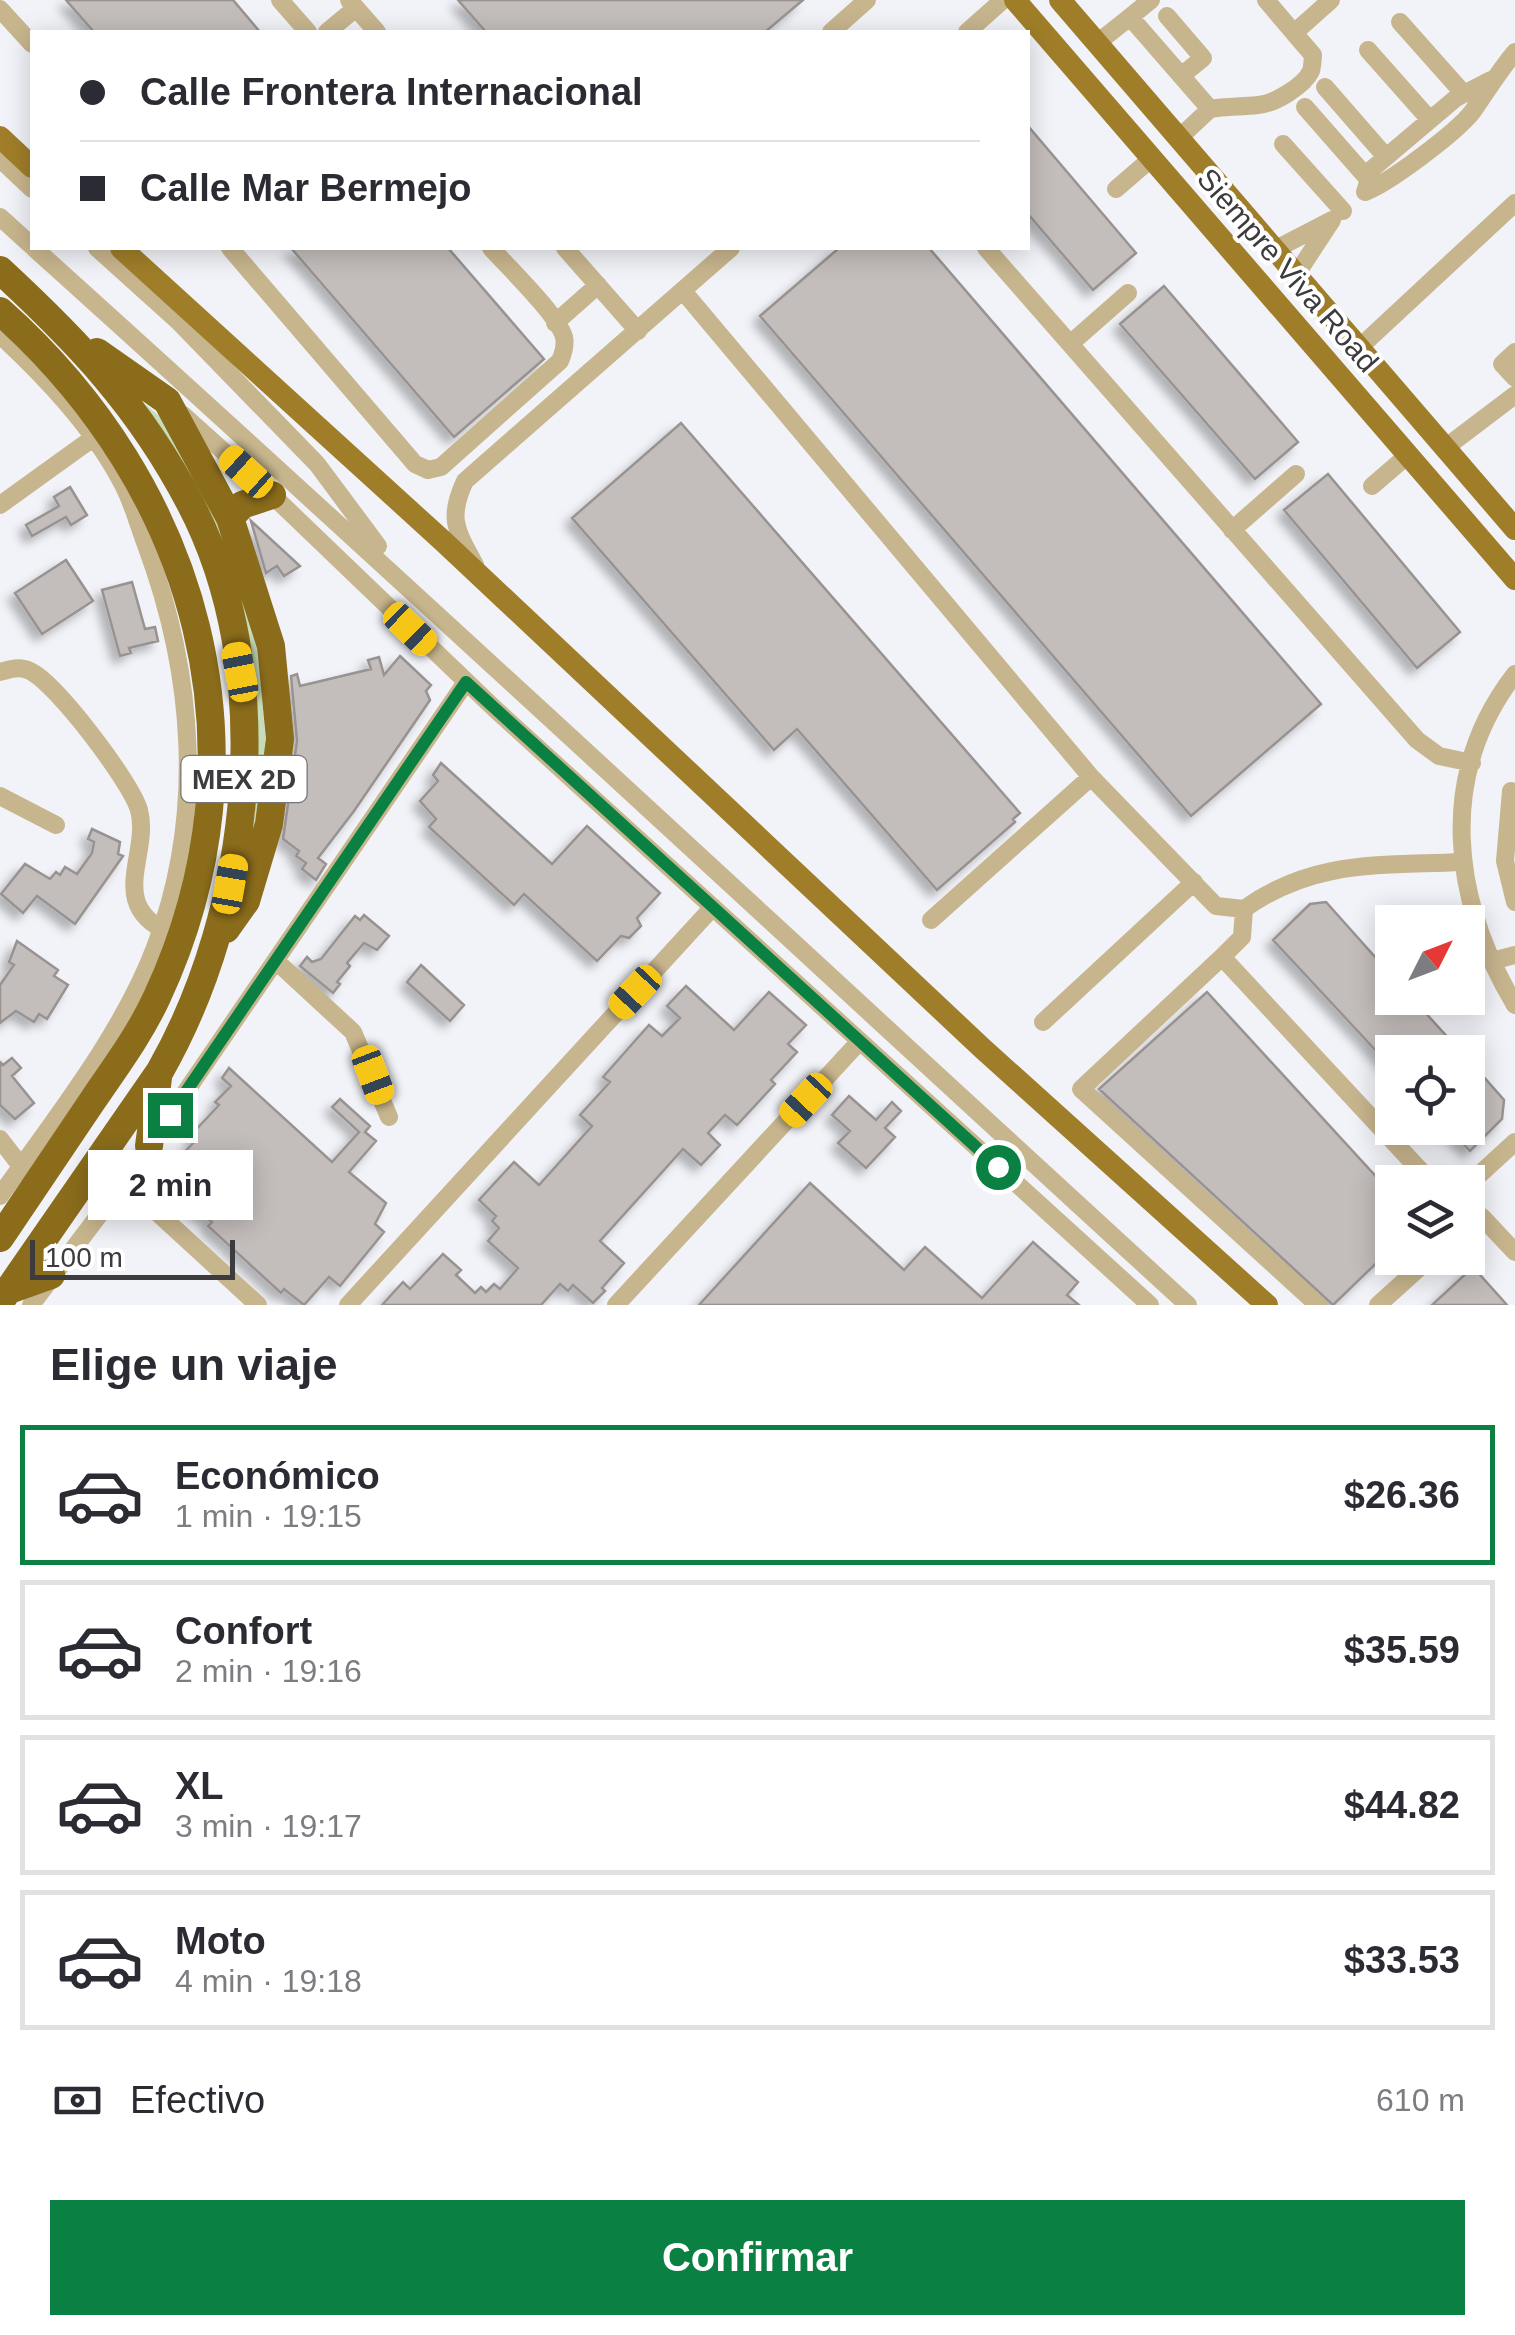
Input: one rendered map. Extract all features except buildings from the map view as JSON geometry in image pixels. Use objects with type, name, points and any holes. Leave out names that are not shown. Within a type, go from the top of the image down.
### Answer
[{"type":"highway","name":"MEX 2D","points":[[0,270],[71,335],[106,375],[163,454],[198,519],[223,587],[240,672],[245,774],[230,884],[188,1016],[160,1071],[13,1299]]},
{"type":"highway","name":"MEX 2D","points":[[0,312],[76,386],[138,476],[162,524],[192,607],[210,724],[212,775],[197,876],[170,933],[158,996],[135,1038],[28,1176],[0,1238]]},
{"type":"highway","points":[[71,335],[167,401],[230,518],[271,646],[280,740],[269,824],[246,901],[213,946]]},
{"type":"highway","points":[[230,518],[242,506],[272,495]]},
{"type":"highway","points":[[149,1146],[160,1071]]},
{"type":"highway","points":[[13,1299],[51,1275]]},
{"type":"main road","name":"Siempre Viva Road","points":[[1015,0],[1515,579]]},
{"type":"main road","name":"Siempre Viva Road","points":[[1060,0],[1515,529]]},
{"type":"main road","points":[[0,117],[30,145]]},
{"type":"main road","points":[[0,137],[30,165]]},
{"type":"main road","points":[[123,250],[482,579],[982,1048],[1267,1305]]},
{"type":"main road","points":[[145,250],[975,1022],[1286,1305]]},
{"type":"street","points":[[280,0],[306,30]]},
{"type":"street","points":[[833,30],[867,0]]},
{"type":"street","points":[[969,30],[1003,0]]},
{"type":"street","points":[[1096,44],[1151,0]]},
{"type":"street","points":[[1178,139],[1210,109],[1233,104],[1261,106],[1276,100],[1312,70],[1313,54],[1266,0]]},
{"type":"street","points":[[1294,32],[1332,0]]},
{"type":"street","points":[[329,30],[352,4],[375,30]]},
{"type":"street","points":[[0,9],[30,42]]},
{"type":"street","points":[[1166,16],[1203,58],[1181,76]]},
{"type":"street","points":[[1130,17],[1210,109]]},
{"type":"street","points":[[1400,22],[1464,94]]},
{"type":"street","points":[[1368,50],[1430,120]]},
{"type":"street","points":[[1367,186],[1386,184],[1471,114],[1515,52]]},
{"type":"street","points":[[1296,275],[1337,216],[1367,186],[1372,169],[1464,94],[1492,80]]},
{"type":"street","points":[[1325,87],[1386,157]]},
{"type":"street","points":[[1305,106],[1367,186]]},
{"type":"street","points":[[1284,144],[1337,216]]},
{"type":"street","points":[[1116,189],[1152,158]]},
{"type":"street","points":[[0,159],[30,187]]},
{"type":"street","points":[[1358,348],[1515,204]]},
{"type":"street","points":[[1274,250],[1337,216]]},
{"type":"street","points":[[0,217],[30,244]]},
{"type":"street","points":[[36,250],[402,579],[622,787],[1188,1305]]},
{"type":"street","points":[[99,250],[178,321],[317,464],[402,579]]},
{"type":"street","points":[[232,250],[415,464],[428,470],[441,468],[560,362],[564,351],[564,336],[556,323],[493,250]]},
{"type":"street","points":[[482,579],[454,522],[455,502],[465,481],[729,250]]},
{"type":"street","points":[[988,250],[1424,748],[1439,756],[1472,763]]},
{"type":"street","points":[[575,251],[638,331]]},
{"type":"street","points":[[556,323],[598,285]]},
{"type":"street","points":[[683,291],[1091,776],[1216,906],[1244,910],[1266,894],[1317,872],[1461,862]]},
{"type":"street","points":[[1070,344],[1128,293]]},
{"type":"street","points":[[0,336],[60,396],[94,438],[122,482],[177,642],[190,742],[182,855],[170,933]]},
{"type":"street","points":[[1515,352],[1502,364],[1515,378]]},
{"type":"street","points":[[1445,448],[1515,395]]},
{"type":"street","points":[[167,401],[1137,1301]]},
{"type":"street","points":[[0,506],[94,438]]},
{"type":"street","points":[[1372,486],[1408,456]]},
{"type":"street","points":[[1232,530],[1296,474]]},
{"type":"street","points":[[0,672],[19,668],[32,672],[61,696],[129,788],[142,820],[131,884],[144,912],[170,933]]},
{"type":"street","points":[[1515,674],[1490,712],[1460,814],[1461,862],[1472,906],[1492,961],[1515,1005]]},
{"type":"street","points":[[51,1275],[124,1182],[466,682]]},
{"type":"street","points":[[931,920],[1091,776]]},
{"type":"street","points":[[1515,794],[1511,790],[1511,842],[1505,861],[1515,902]]},
{"type":"street","points":[[0,796],[56,825]]},
{"type":"street","points":[[1043,1022],[1194,882]]},
{"type":"street","points":[[348,1305],[713,907]]},
{"type":"street","points":[[1244,910],[1242,936],[1081,1090],[1318,1305]]},
{"type":"street","points":[[1492,961],[1515,955]]},
{"type":"street","points":[[1222,957],[1415,1165]]},
{"type":"street","points":[[276,960],[353,1032],[388,1116]]},
{"type":"street","points":[[616,1305],[860,1041]]},
{"type":"street","points":[[0,1139],[28,1176],[0,1196]]},
{"type":"street","points":[[1485,1170],[1515,1142]]},
{"type":"street","points":[[124,1182],[258,1305]]},
{"type":"street","points":[[1485,1219],[1515,1252]]},
{"type":"street","points":[[1378,1305],[1411,1275]]},
{"type":"green space","points":[[145,404],[164,420],[208,493],[257,639],[269,780],[244,872],[256,803],[257,757],[238,595],[223,545],[202,499]]},
{"type":"route","points":[[170,1115],[466,682],[998,1167]]}]
